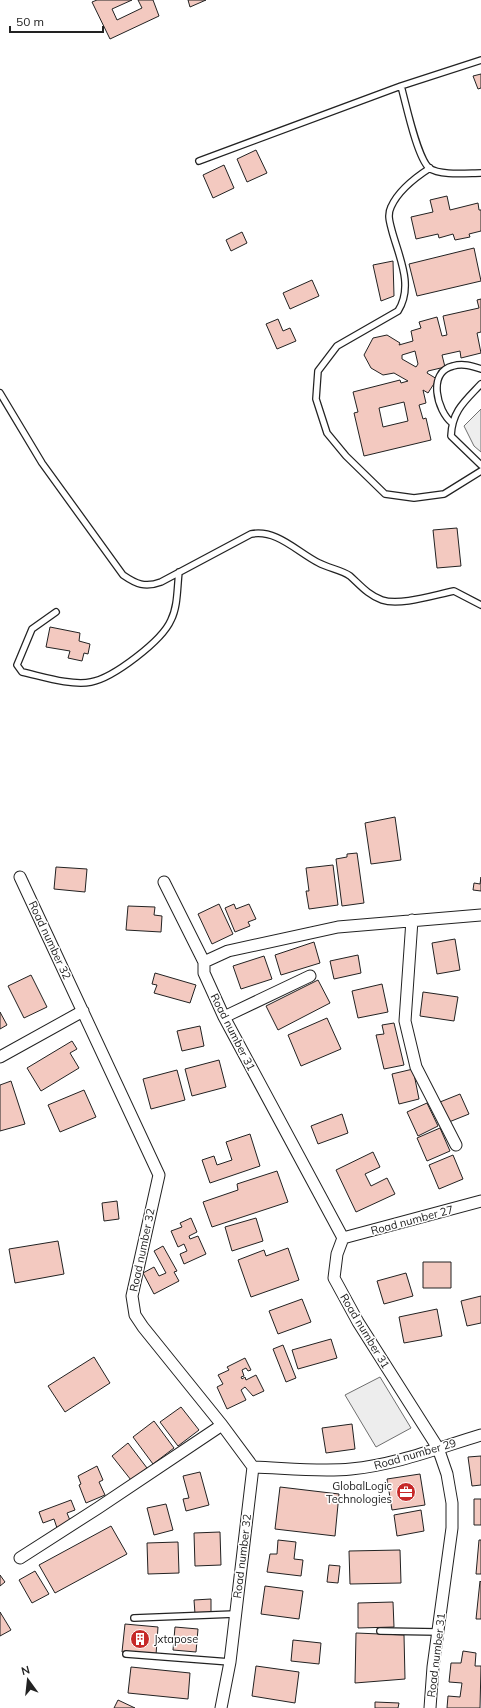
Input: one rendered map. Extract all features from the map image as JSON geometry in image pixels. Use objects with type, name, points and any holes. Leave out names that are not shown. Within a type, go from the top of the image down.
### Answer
[{"type":"street","name":"Road number 32","points":[[20,877],[159,1175],[132,1296],[136,1315],[142,1327],[222,1425],[253,1467],[234,1614],[230,1662],[221,1708]]},
{"type":"street","name":"Road number 31","points":[[164,882],[204,968],[224,1017],[343,1238],[337,1254],[334,1278],[358,1322],[438,1448],[448,1474],[452,1503],[451,1534],[430,1708]]},
{"type":"street","points":[[204,968],[228,951],[338,926],[481,915]]},
{"type":"street","points":[[412,920],[405,1021],[416,1067],[456,1144]]},
{"type":"street","points":[[224,1017],[310,976]]},
{"type":"street","points":[[0,1057],[83,1012]]},
{"type":"street","name":"Road number 27","points":[[343,1238],[481,1202]]},
{"type":"street","points":[[20,1558],[222,1425]]},
{"type":"street","name":"Road number 29","points":[[253,1467],[349,1469],[375,1466],[481,1435]]},
{"type":"lane","points":[[199,161],[401,86],[481,60]]},
{"type":"lane","points":[[401,86],[420,153],[430,168],[446,173],[481,173]]},
{"type":"lane","points":[[430,168],[417,176],[391,207],[389,218],[405,279],[404,301],[398,310],[337,346],[318,371],[316,399],[327,433],[346,456],[386,494],[414,498],[444,494],[481,471]]},
{"type":"lane","points":[[452,423],[446,418],[437,396],[439,381],[442,374],[452,366],[466,365],[481,369]]},
{"type":"lane","points":[[481,384],[455,413],[452,423],[451,436],[481,465]]},
{"type":"lane","points":[[0,393],[42,463],[123,575],[136,584],[150,586],[251,534],[260,532],[271,535],[293,546],[318,563],[349,575],[357,584],[383,600],[415,600],[454,591],[481,605]]},
{"type":"lane","points":[[0,406],[7,405]]},
{"type":"lane","points":[[56,612],[32,629],[18,665],[22,672],[75,683],[90,682],[101,679],[120,670],[165,631],[175,609],[179,572]]},
{"type":"lane","points":[[134,1618],[234,1614]]},
{"type":"lane","points":[[380,1631],[438,1632]]},
{"type":"lane","points":[[126,1654],[230,1662]]},
{"type":"shaded area","points":[[481,409],[481,452],[474,446],[464,426]]},
{"type":"shaded area","points":[[380,1377],[411,1428],[376,1447],[345,1395]]},
{"type":"building","points":[[97,0],[132,0],[112,9],[117,20],[142,8],[138,0],[153,0],[159,16],[110,39],[92,2]]},
{"type":"building","points":[[188,0],[206,0],[190,7]]},
{"type":"building","points":[[481,74],[481,88],[478,89],[473,76]]},
{"type":"building","points":[[256,150],[267,173],[247,182],[237,159]]},
{"type":"building","points":[[224,165],[234,188],[213,198],[203,175]]},
{"type":"building","points":[[447,196],[450,210],[478,203],[479,210],[481,210],[481,231],[469,234],[470,237],[455,240],[453,234],[439,238],[438,234],[416,239],[411,217],[433,212],[430,200]]},
{"type":"building","points":[[242,232],[247,243],[231,251],[226,240]]},
{"type":"building","points":[[474,248],[481,281],[417,296],[409,264]]},
{"type":"building","points":[[393,261],[394,296],[381,301],[373,265]]},
{"type":"building","points":[[312,280],[319,296],[290,309],[283,293]]},
{"type":"building","points":[[481,299],[481,332],[477,333],[481,353],[461,358],[460,351],[442,355],[445,367],[428,371],[427,373],[437,379],[428,393],[423,390],[426,403],[419,405],[423,419],[426,418],[431,440],[364,456],[354,413],[358,412],[353,392],[400,380],[401,383],[408,381],[394,373],[383,375],[371,368],[364,355],[373,338],[387,335],[400,343],[399,345],[413,341],[411,331],[421,328],[419,322],[437,317],[442,336],[447,335],[443,316],[479,308],[477,300]],"holes":[[[415,351],[418,364],[416,367],[402,359],[402,355]],[[404,402],[408,421],[383,427],[379,408]]]},
{"type":"building","points":[[278,319],[283,331],[290,328],[296,341],[277,349],[266,324]]},
{"type":"building","points":[[457,528],[461,566],[437,568],[433,530]]},
{"type":"building","points":[[50,627],[80,633],[79,641],[90,644],[88,654],[84,653],[82,661],[68,658],[70,651],[46,647]]},
{"type":"building","points":[[395,817],[401,860],[371,864],[365,823]]},
{"type":"building","points":[[357,853],[364,903],[342,906],[336,859],[347,857],[347,854]]},
{"type":"building","points":[[333,865],[338,905],[309,909],[306,891],[309,891],[306,868]]},
{"type":"building","points":[[56,867],[87,869],[85,892],[54,889]]},
{"type":"building","points":[[481,877],[481,891],[473,890],[474,883],[480,884]]},
{"type":"building","points":[[219,904],[233,934],[212,944],[198,914]]},
{"type":"building","points":[[234,904],[236,909],[249,904],[256,919],[248,922],[250,926],[235,932],[225,908]]},
{"type":"building","points":[[128,906],[155,907],[154,915],[162,916],[161,932],[126,930]]},
{"type":"building","points":[[455,939],[460,970],[437,974],[432,943]]},
{"type":"building","points":[[314,942],[320,963],[281,975],[275,955]]},
{"type":"building","points":[[358,955],[361,973],[334,979],[330,961]]},
{"type":"building","points":[[264,956],[272,979],[241,989],[233,966]]},
{"type":"building","points":[[155,973],[196,985],[190,1003],[154,993],[157,985],[152,984]]},
{"type":"building","points":[[31,975],[47,1007],[24,1018],[8,986]]},
{"type":"building","points":[[318,980],[330,1003],[278,1030],[266,1006]]},
{"type":"building","points":[[382,984],[388,1012],[358,1018],[352,991]]},
{"type":"building","points":[[423,992],[458,997],[454,1021],[420,1016]]},
{"type":"building","points":[[0,1012],[7,1025],[0,1029]]},
{"type":"building","points":[[327,1018],[341,1049],[301,1066],[288,1035]]},
{"type":"building","points":[[394,1023],[404,1065],[384,1069],[376,1035],[384,1034],[382,1025]]},
{"type":"building","points":[[200,1026],[204,1046],[182,1051],[177,1031]]},
{"type":"building","points":[[72,1041],[77,1049],[70,1053],[79,1068],[41,1091],[27,1068]]},
{"type":"building","points":[[219,1060],[226,1087],[192,1096],[185,1069]]},
{"type":"building","points":[[413,1069],[419,1099],[399,1104],[392,1074]]},
{"type":"building","points":[[177,1070],[185,1100],[151,1109],[143,1079]]},
{"type":"building","points":[[11,1081],[25,1124],[0,1131],[0,1085]]},
{"type":"building","points":[[84,1090],[96,1117],[60,1132],[48,1105]]},
{"type":"building","points":[[460,1094],[469,1114],[449,1122],[440,1102]]},
{"type":"building","points":[[427,1103],[438,1126],[418,1136],[407,1112]]},
{"type":"building","points":[[342,1114],[348,1133],[318,1144],[311,1126]]},
{"type":"building","points":[[440,1128],[450,1151],[427,1161],[417,1138]]},
{"type":"building","points":[[250,1134],[260,1166],[210,1183],[202,1160],[214,1156],[217,1165],[232,1160],[226,1142]]},
{"type":"building","points":[[373,1152],[380,1167],[365,1174],[371,1186],[387,1178],[395,1194],[356,1212],[336,1170]]},
{"type":"building","points":[[453,1155],[463,1179],[439,1189],[429,1165]]},
{"type":"building","points":[[277,1171],[288,1202],[212,1227],[203,1202],[238,1190],[237,1184]]},
{"type":"building","points":[[117,1201],[119,1219],[104,1221],[102,1203]]},
{"type":"building","points":[[191,1218],[197,1232],[189,1236],[190,1239],[198,1236],[206,1254],[184,1264],[180,1254],[187,1251],[184,1244],[178,1247],[171,1231],[182,1227],[180,1223]]},
{"type":"building","points":[[256,1218],[263,1241],[232,1251],[225,1227]]},
{"type":"building","points":[[58,1241],[64,1274],[15,1283],[9,1249]]},
{"type":"building","points":[[163,1246],[177,1271],[174,1272],[179,1281],[154,1294],[143,1273],[154,1267],[159,1276],[166,1273],[154,1251]]},
{"type":"building","points":[[288,1248],[299,1280],[251,1297],[238,1260],[264,1250],[266,1256]]},
{"type":"building","points":[[423,1262],[451,1262],[451,1288],[423,1288]]},
{"type":"building","points":[[406,1273],[413,1296],[384,1304],[377,1281]]},
{"type":"building","points":[[481,1296],[481,1323],[467,1326],[461,1301]]},
{"type":"building","points":[[302,1299],[311,1322],[278,1334],[269,1311]]},
{"type":"building","points":[[437,1309],[442,1336],[404,1343],[399,1317]]},
{"type":"building","points":[[331,1339],[337,1358],[298,1369],[292,1350]]},
{"type":"building","points":[[283,1345],[296,1378],[286,1382],[273,1349]]},
{"type":"building","points":[[94,1357],[110,1383],[65,1412],[48,1386]]},
{"type":"building","points":[[245,1358],[251,1370],[248,1371],[246,1368],[242,1370],[244,1376],[241,1377],[242,1379],[245,1377],[246,1380],[256,1375],[264,1391],[253,1396],[245,1387],[241,1390],[246,1400],[227,1409],[217,1387],[223,1384],[218,1375],[229,1370],[227,1367]]},
{"type":"building","points":[[181,1407],[199,1430],[178,1446],[160,1422]]},
{"type":"building","points":[[154,1421],[174,1448],[153,1464],[133,1437]]},
{"type":"building","points":[[352,1424],[355,1449],[326,1453],[322,1428]]},
{"type":"building","points":[[128,1443],[147,1468],[131,1480],[112,1456]]},
{"type":"building","points":[[481,1456],[481,1485],[472,1486],[468,1457]]},
{"type":"building","points":[[97,1466],[103,1480],[99,1482],[105,1495],[86,1503],[79,1485],[81,1484],[78,1476]]},
{"type":"building","points":[[200,1472],[209,1505],[186,1511],[183,1499],[189,1498],[183,1476]]},
{"type":"building","name":"GlobalLogic Technologies","points":[[420,1474],[425,1505],[392,1510],[387,1479]]},
{"type":"building","points":[[280,1487],[339,1494],[335,1536],[275,1529]]},
{"type":"building","points":[[474,1499],[481,1499],[481,1525],[474,1525]]},
{"type":"building","points":[[71,1500],[75,1510],[67,1513],[71,1523],[57,1528],[54,1519],[43,1523],[39,1512]]},
{"type":"building","points":[[166,1504],[173,1530],[154,1535],[147,1508]]},
{"type":"building","points":[[421,1510],[424,1531],[397,1536],[394,1515]]},
{"type":"building","points":[[111,1526],[127,1554],[55,1593],[39,1565]]},
{"type":"building","points":[[220,1532],[221,1565],[195,1566],[194,1533]]},
{"type":"building","points":[[278,1540],[296,1542],[294,1559],[303,1560],[301,1576],[267,1572],[270,1554],[277,1554]]},
{"type":"building","points":[[479,1540],[481,1540],[481,1574],[476,1574]]},
{"type":"building","points":[[178,1542],[179,1573],[148,1574],[147,1543]]},
{"type":"building","points":[[400,1550],[401,1583],[350,1584],[349,1551]]},
{"type":"building","points":[[329,1565],[340,1566],[338,1583],[327,1582]]},
{"type":"building","points":[[35,1571],[49,1594],[32,1603],[19,1580]]},
{"type":"building","points":[[0,1575],[5,1582],[0,1586]]},
{"type":"building","points":[[480,1581],[481,1619],[476,1619]]},
{"type":"building","points":[[265,1586],[303,1591],[299,1619],[261,1614]]},
{"type":"building","points":[[211,1599],[211,1613],[195,1614],[194,1600]]},
{"type":"building","points":[[393,1602],[394,1627],[358,1628],[358,1603]]},
{"type":"building","points":[[0,1612],[11,1630],[0,1636]]},
{"type":"building","name":"Jxtapose","points":[[125,1624],[158,1627],[156,1655],[122,1652]]},
{"type":"building","points":[[175,1627],[198,1629],[196,1652],[173,1650]]},
{"type":"building","points":[[356,1633],[404,1635],[405,1679],[355,1683]]},
{"type":"building","points":[[293,1640],[321,1643],[319,1664],[291,1661]]},
{"type":"building","points":[[463,1651],[476,1653],[475,1666],[481,1666],[480,1708],[447,1708],[448,1696],[460,1697],[462,1683],[449,1682],[451,1663],[461,1663]]},
{"type":"building","points":[[256,1666],[299,1672],[295,1703],[252,1696]]},
{"type":"building","points":[[131,1667],[190,1673],[188,1699],[128,1693]]},
{"type":"building","points":[[118,1700],[135,1708],[114,1708]]},
{"type":"building","points":[[375,1702],[399,1703],[398,1708],[375,1708]]},
{"type":"place","name":"GlobalLogic Technologies","points":[[406,1492]]},
{"type":"place","name":"Jxtapose","points":[[140,1639]]}]
